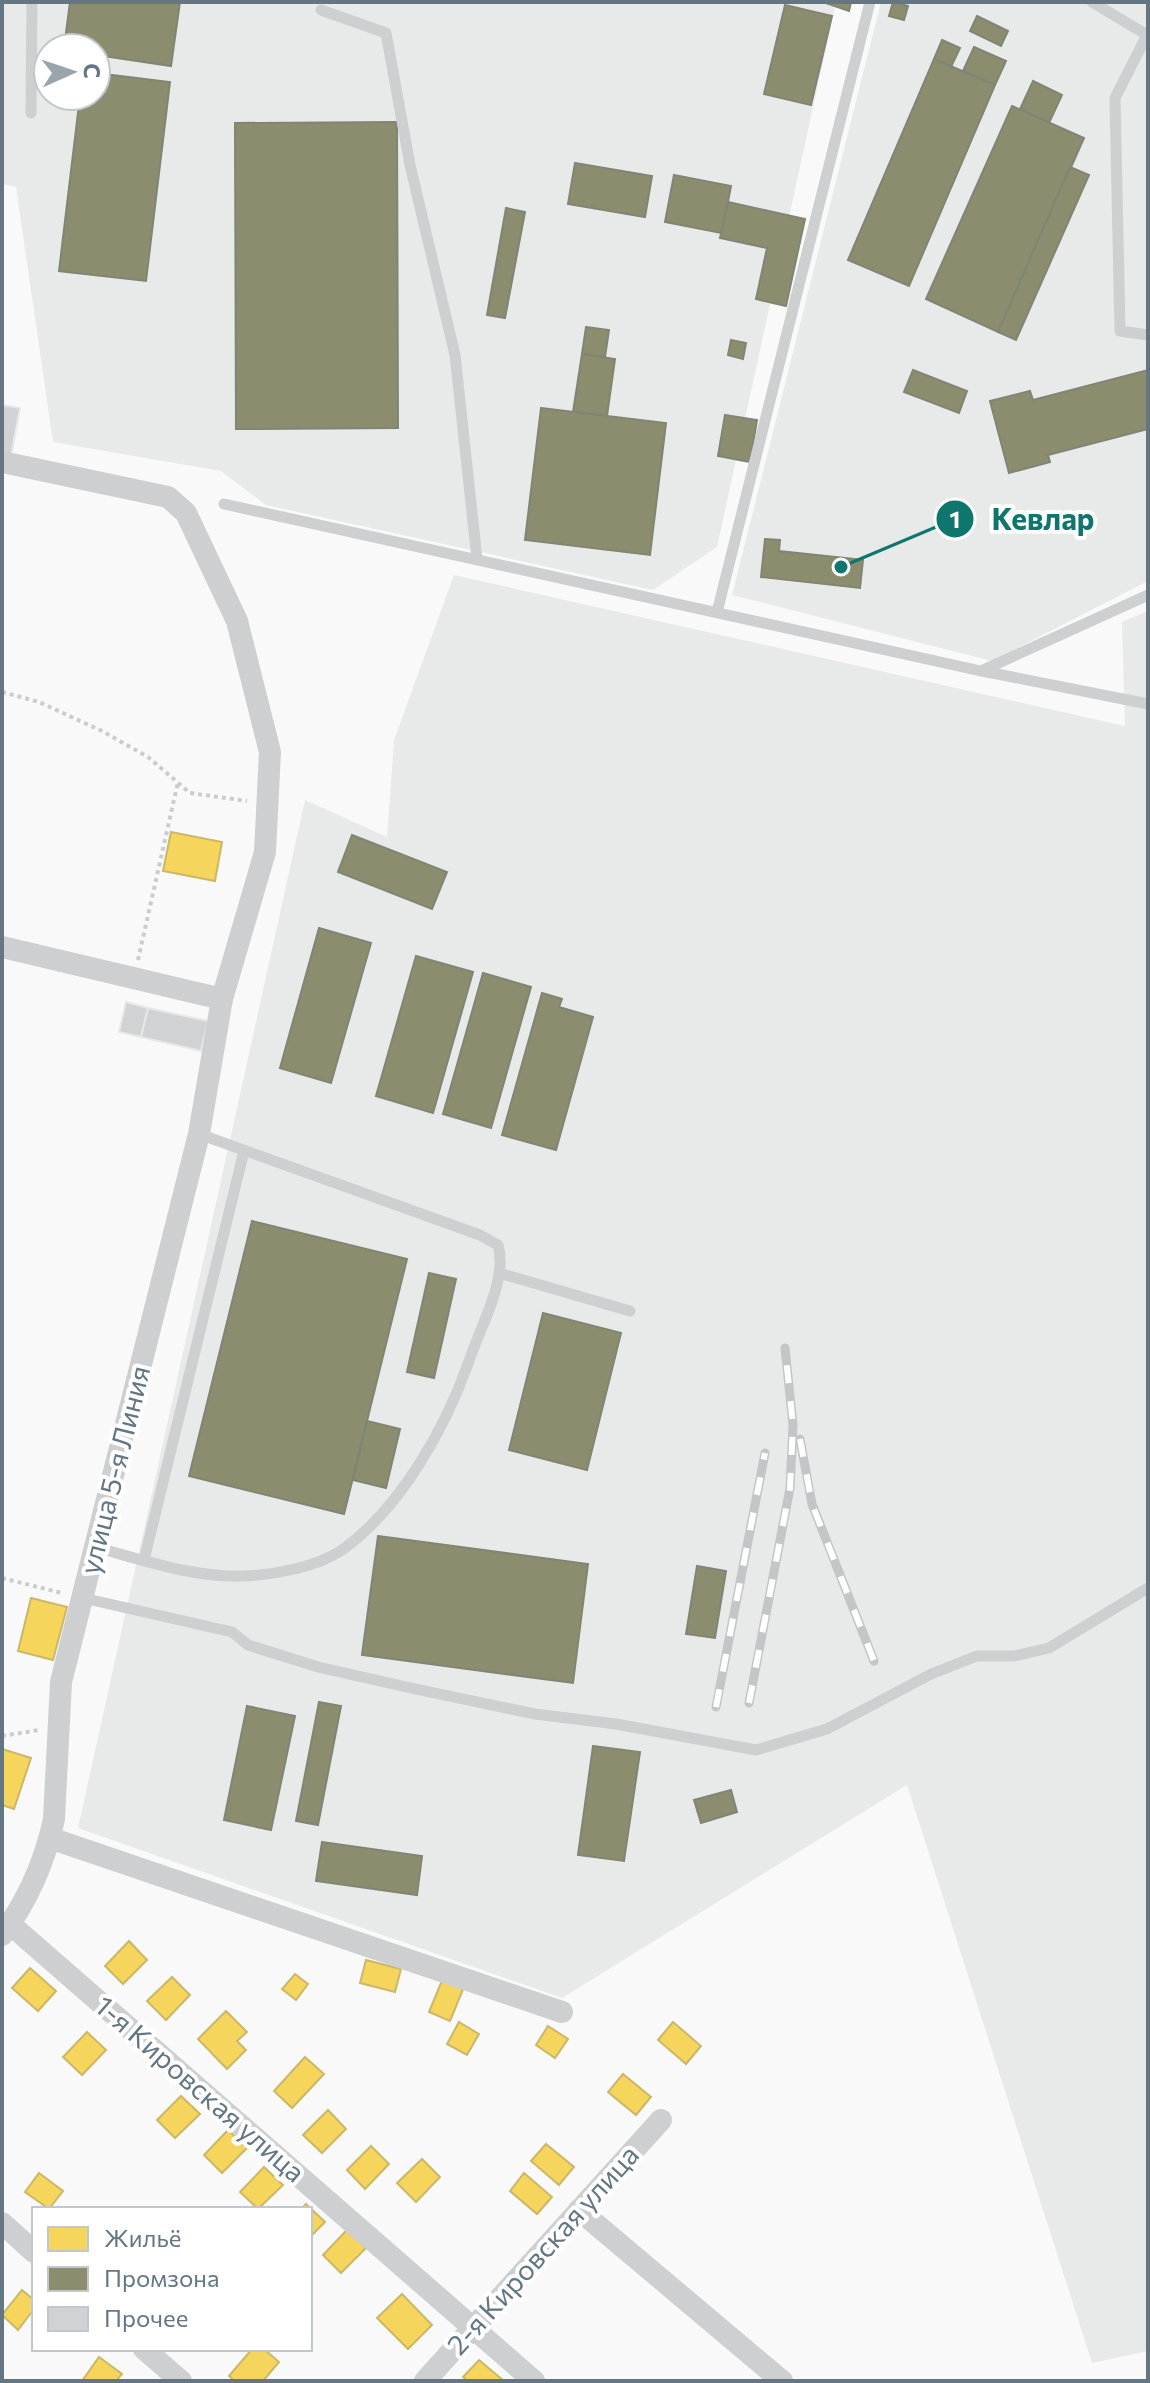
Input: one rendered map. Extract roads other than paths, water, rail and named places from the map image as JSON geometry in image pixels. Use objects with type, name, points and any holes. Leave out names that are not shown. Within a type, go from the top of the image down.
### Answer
[{"type":"street","name":"улица 5-я Линия","points":[[2,462],[168,497],[186,513],[237,621],[270,752],[265,852],[222,999],[199,1134],[61,1682],[56,1727],[54,1819],[50,1838],[32,1886],[6,1930]]},
{"type":"street","points":[[2,947],[222,999]]},
{"type":"street","points":[[50,1838],[562,2012]]},
{"type":"street","name":"1-я Кировская улица","points":[[6,1930],[475,2327],[534,2381]]},
{"type":"street","name":"2-я Кировская улица","points":[[425,2381],[661,2120]]},
{"type":"street","points":[[579,2210],[782,2381]]},
{"type":"street","points":[[2,2223],[32,2250]]},
{"type":"street","points":[[146,2351],[181,2381]]},
{"type":"lane","points":[[31,113],[32,2]]},
{"type":"lane","points":[[717,612],[870,2]]},
{"type":"lane","points":[[1092,2],[1147,34],[1115,98],[1120,331],[1148,335]]},
{"type":"lane","points":[[321,10],[386,33],[410,165],[455,355],[477,559]]},
{"type":"lane","points":[[224,504],[981,671],[1148,704]]},
{"type":"lane","points":[[981,671],[1148,595]]},
{"type":"lane","points":[[95,1547],[206,1574],[244,1576],[304,1567],[342,1550],[411,1476],[440,1430],[461,1384],[499,1273],[501,1257],[498,1245],[491,1240],[199,1134]]},
{"type":"lane","points":[[144,1560],[244,1151]]},
{"type":"lane","points":[[499,1273],[630,1311]]},
{"type":"lane","points":[[83,1598],[232,1632],[248,1645],[318,1667],[395,1685],[535,1714],[616,1724],[756,1750],[827,1729],[931,1674],[977,1656],[1014,1656],[1049,1648],[1148,1588]]},
{"type":"railway","points":[[749,1703],[790,1488],[793,1425],[785,1348]]},
{"type":"railway","points":[[800,1439],[812,1504],[874,1661]]},
{"type":"railway","points":[[716,1707],[765,1453]]},
{"type":"place","name":"Кевлар","points":[[841,567]]}]
